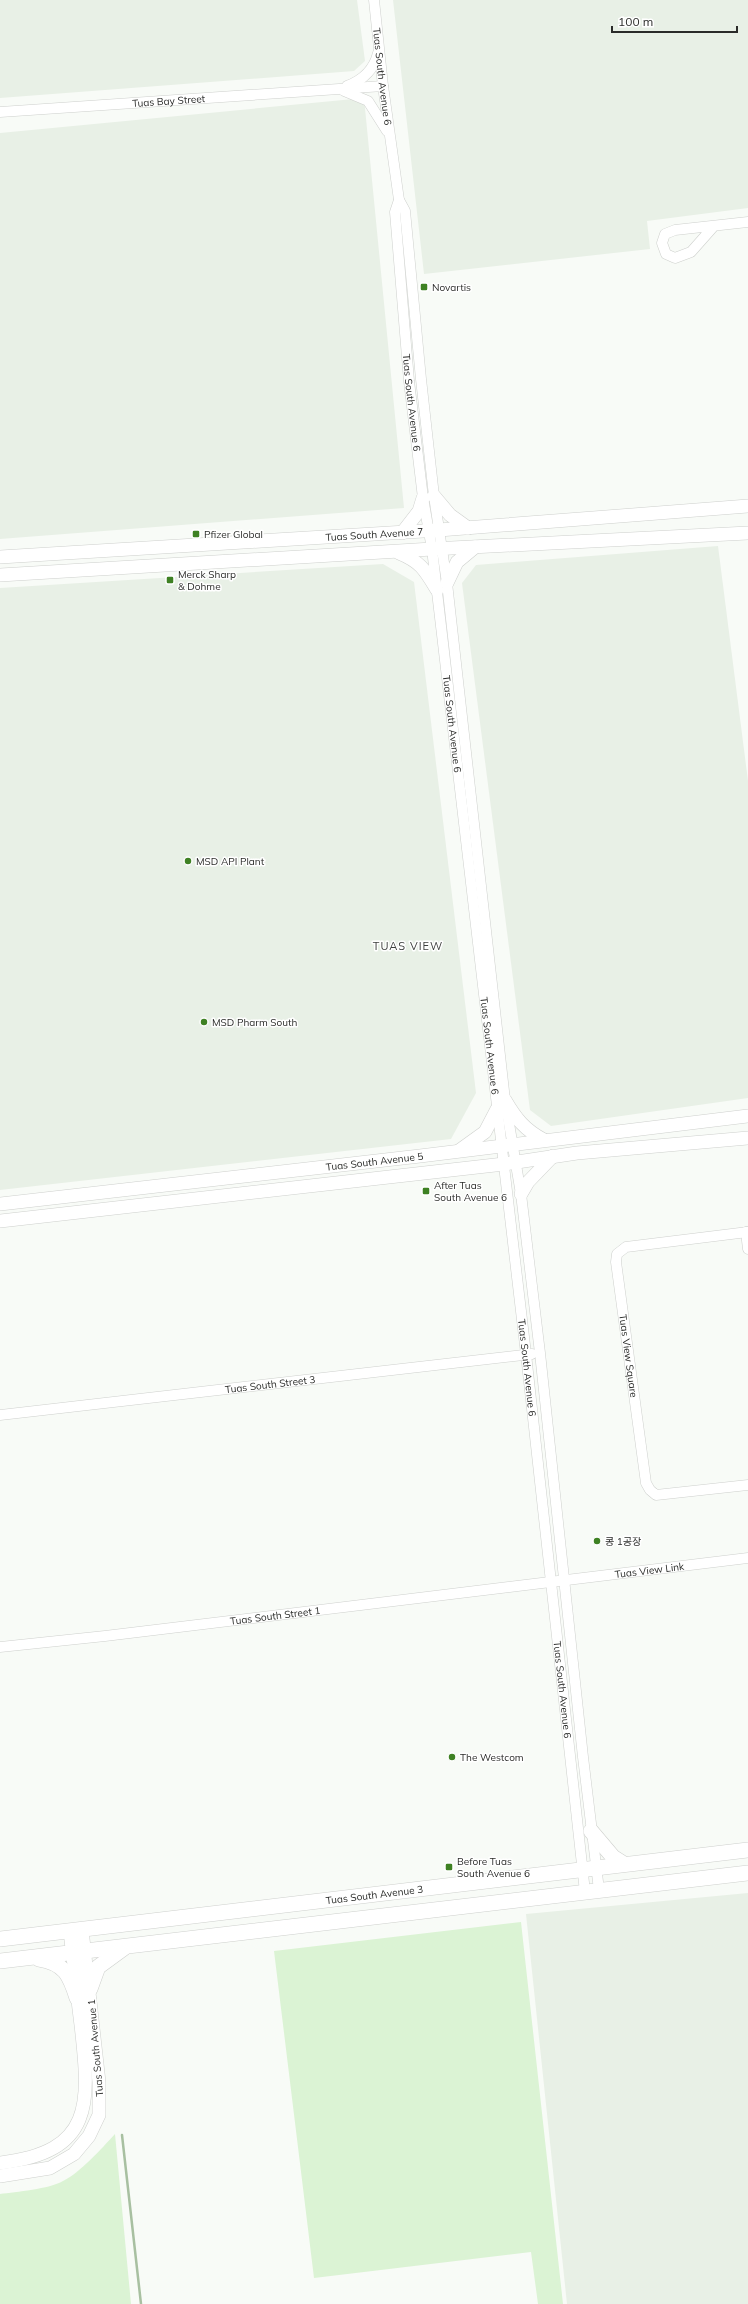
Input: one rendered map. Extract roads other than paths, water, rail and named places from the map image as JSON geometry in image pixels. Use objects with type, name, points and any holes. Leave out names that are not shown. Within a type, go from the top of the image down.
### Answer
[{"type":"main road","points":[[402,533],[428,497],[468,528]]},
{"type":"main road","name":"Tuas South Avenue 7","points":[[0,557],[402,533],[748,506]]},
{"type":"main road","name":"Tuas South Avenue 7","points":[[0,575],[437,549],[748,533]]},
{"type":"main road","points":[[395,552],[414,559],[442,587],[457,562],[475,547]]},
{"type":"main road","points":[[456,1152],[485,1132],[501,1105],[518,1122],[533,1134],[544,1140]]},
{"type":"main road","name":"Tuas South Avenue 5","points":[[0,1204],[456,1152],[748,1116]]},
{"type":"main road","name":"Tuas South Avenue 5","points":[[0,1222],[509,1163],[553,1156],[748,1138]]},
{"type":"main road","points":[[521,1194],[528,1182],[553,1156]]},
{"type":"main road","points":[[591,1831],[613,1857],[624,1864]]},
{"type":"main road","name":"Tuas South Avenue 3","points":[[0,1939],[748,1850]]},
{"type":"main road","points":[[0,1961],[79,1953],[748,1873]]},
{"type":"main road","name":"Tuas South Avenue 1","points":[[0,2176],[50,2168],[74,2154],[89,2136],[99,2115],[100,2082],[90,1989],[79,1953],[76,1931]]},
{"type":"main road","points":[[90,1989],[98,1967],[129,1946]]},
{"type":"main road","name":"Tuas South Avenue 1","points":[[0,2163],[44,2154],[64,2142],[76,2127],[83,2112],[86,2097],[77,1998],[79,1953]]},
{"type":"main road","points":[[29,1958],[44,1960],[60,1966],[70,1977],[77,1998]]},
{"type":"street","name":"Tuas South Avenue 6","points":[[374,0],[383,86],[399,200],[406,211],[421,379],[428,497],[442,587],[501,1105],[509,1163],[526,1354],[551,1582],[592,1891]]},
{"type":"street","name":"Tuas Bay Street","points":[[337,90],[365,76],[376,62],[379,48]]},
{"type":"street","name":"Tuas Bay Street","points":[[0,112],[383,86]]},
{"type":"street","name":"Tuas Bay Street","points":[[337,90],[368,101],[390,136]]},
{"type":"street","points":[[714,226],[691,252],[675,258],[666,254],[662,243],[665,234],[674,230],[748,222]]},
{"type":"street","name":"Tuas South Avenue 6","points":[[509,1163],[521,1194],[540,1353],[591,1831],[588,1869],[592,1891]]},
{"type":"street","points":[[747,1232],[748,1249]]},
{"type":"street","name":"Tuas View Square","points":[[747,1232],[626,1247],[618,1254],[616,1262],[646,1483],[650,1490],[656,1495],[748,1485]]},
{"type":"street","name":"Tuas South Street 3","points":[[0,1415],[540,1353]]},
{"type":"street","name":"Tuas View Link","points":[[551,1582],[748,1558]]},
{"type":"street","name":"Tuas South Street 1","points":[[0,1646],[551,1582]]},
{"type":"waterway","points":[[122,2135],[141,2304]]},
{"type":"place","name":"Novartis","points":[[424,287]]},
{"type":"place","name":"Pfizer Global","points":[[196,534]]},
{"type":"place","name":"Merck Sharp & Dohme","points":[[170,580]]},
{"type":"place","name":"MSD API Plant","points":[[188,861]]},
{"type":"place","name":"MSD Pharm South","points":[[204,1022]]},
{"type":"place","name":"After Tuas South Avenue 6","points":[[426,1191]]},
{"type":"place","name":"콩 1공장","points":[[597,1541]]},
{"type":"place","name":"The Westcom","points":[[452,1757]]},
{"type":"place","name":"Before Tuas South Avenue 6","points":[[449,1867]]},
{"type":"district","name":"TUAS VIEW","points":[[408,946]]}]
